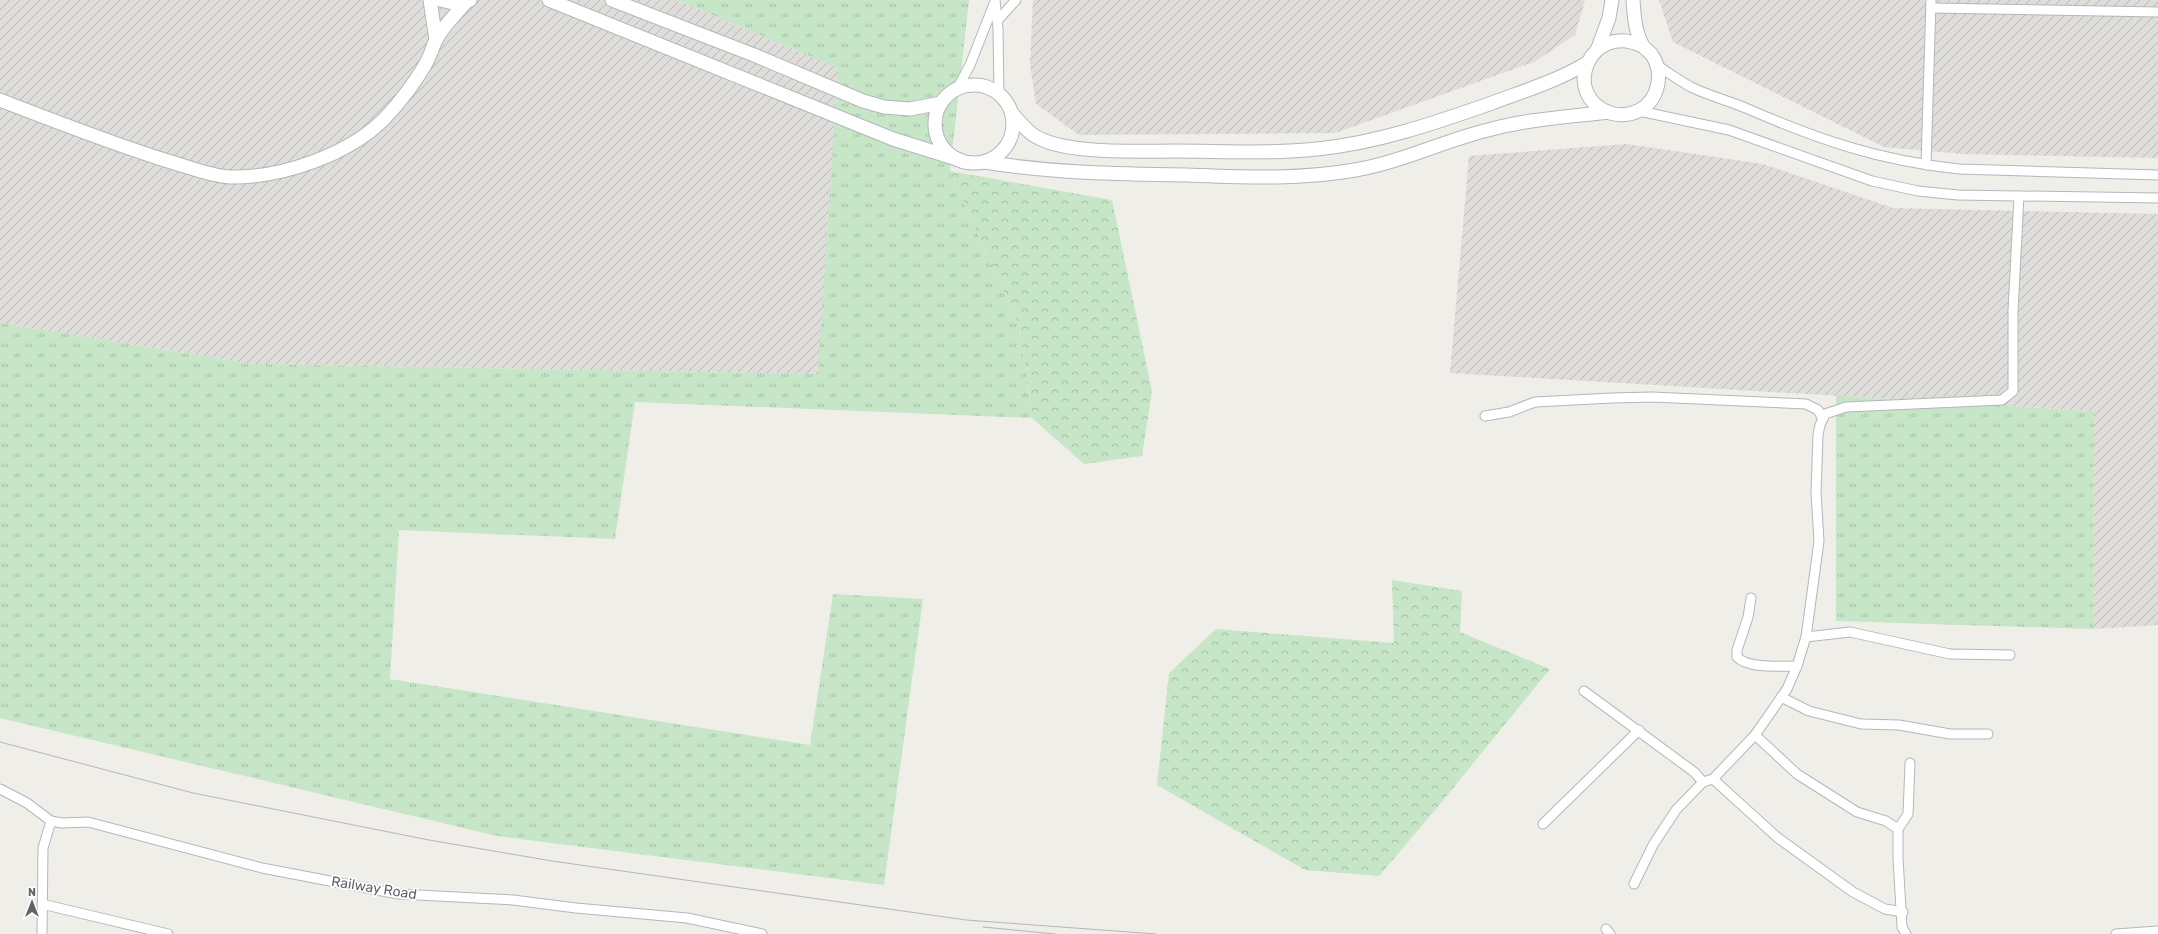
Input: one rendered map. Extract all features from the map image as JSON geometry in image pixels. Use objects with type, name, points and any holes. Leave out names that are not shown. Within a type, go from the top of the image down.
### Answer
[{"type":"street","points":[[430,0],[436,40]]},
{"type":"street","points":[[440,0],[452,3],[468,1]]},
{"type":"street","points":[[549,0],[893,139],[972,163],[985,162],[1012,166],[1130,174],[1280,178],[1318,175],[1355,170],[1389,163],[1487,130],[1520,122],[1608,112]]},
{"type":"street","points":[[612,0],[754,55],[863,101],[884,107],[910,109],[941,103]]},
{"type":"street","points":[[997,21],[1016,0]]},
{"type":"street","points":[[995,1],[1000,94],[1011,112],[1031,134],[1050,143],[1067,148],[1163,151],[1281,151],[1318,149],[1383,138],[1414,129],[1570,73],[1587,63],[1598,48],[1612,0]]},
{"type":"street","points":[[1633,0],[1634,21],[1642,46]]},
{"type":"street","points":[[0,100],[87,133],[186,166],[228,177],[254,176],[313,162],[343,148],[365,134],[383,119],[398,103],[425,65],[436,40],[468,1]]},
{"type":"street","points":[[960,160],[945,151],[936,136],[935,119],[941,103],[958,88],[970,65],[995,1]]},
{"type":"street","points":[[1926,165],[1931,4],[2158,12]]},
{"type":"street","points":[[1587,63],[1584,84],[1590,98],[1603,110],[1623,115],[1639,111],[1650,102],[1658,87],[1659,74],[1658,66],[1652,54],[1634,42],[1620,40],[1607,42],[1598,48]]},
{"type":"street","points":[[1658,66],[1692,87],[1832,143],[1926,165],[1959,169],[2158,175]]},
{"type":"street","points":[[958,88],[972,85],[987,87],[1000,94]]},
{"type":"street","points":[[1639,111],[1729,130],[1872,181],[1918,191],[1958,195],[2158,198]]},
{"type":"street","points":[[985,162],[996,156],[1005,147],[1011,136],[1013,124],[1011,112]]},
{"type":"street","points":[[1634,884],[1663,827],[1687,797],[1703,782],[1713,779],[1755,735],[1781,698],[1797,666],[1806,637],[1819,541],[1816,493],[1818,435],[1826,414],[1846,407],[1994,401],[2002,400],[2009,396],[2013,391],[2013,318],[2019,196]]},
{"type":"street","points":[[1485,416],[1509,412],[1535,402],[1652,397],[1806,404],[1818,410],[1823,419]]},
{"type":"street","points":[[1750,598],[1748,617],[1737,650],[1737,657],[1741,661],[1760,665],[1797,666]]},
{"type":"street","points":[[1806,637],[1850,632],[1950,654],[2010,655]]},
{"type":"street","points":[[1584,691],[1639,730],[1694,772],[1703,782]]},
{"type":"street","points":[[1781,698],[1809,711],[1861,724],[1899,726],[1950,734],[1988,734]]},
{"type":"street","points":[[1543,824],[1639,730]]},
{"type":"street","points":[[1755,735],[1797,774],[1857,812],[1886,821],[1898,829]]},
{"type":"street","points":[[1906,934],[1902,927],[1898,829],[1908,814],[1910,763]]},
{"type":"street","points":[[1713,779],[1778,838],[1853,892],[1885,909],[1902,912]]},
{"type":"street","points":[[0,789],[28,803],[51,821],[43,848],[42,934]]},
{"type":"street","name":"Railway Road","points":[[51,821],[62,823],[88,822],[262,868],[398,894],[514,900],[576,908],[687,918],[762,934]]},
{"type":"street","points":[[42,904],[168,934]]},
{"type":"street","points":[[2116,934],[2158,931]]},
{"type":"shaded area","points":[[0,0],[677,0],[838,68],[819,374],[252,364],[0,323]]},
{"type":"shaded area","points":[[1033,0],[1585,0],[1575,35],[1534,62],[1335,133],[1079,135],[1036,104],[1030,64]]},
{"type":"shaded area","points":[[1659,0],[2158,0],[2158,158],[1963,154],[1884,147],[1673,42]]},
{"type":"shaded area","points":[[1627,144],[1763,164],[1893,208],[2158,214],[2158,625],[2093,629],[2094,411],[1450,373],[1469,156]]},
{"type":"green space","points":[[677,0],[969,0],[950,171],[1020,328],[1032,418],[635,402],[615,539],[399,530],[390,679],[810,745],[833,594],[923,599],[884,885],[497,836],[0,718],[0,323],[252,364],[818,374],[838,68]]},
{"type":"green space","points":[[950,171],[1112,200],[1152,391],[1142,456],[1084,464],[1032,418],[1020,328]]},
{"type":"green space","points":[[1836,396],[2094,411],[2093,629],[1836,621]]},
{"type":"green space","points":[[1392,580],[1462,591],[1460,632],[1550,669],[1436,809],[1379,876],[1305,870],[1157,785],[1169,673],[1216,629],[1394,643]]},
{"type":"tram line","points":[[0,742],[193,793],[429,840],[552,861],[966,920],[1156,934]]},
{"type":"tram line","points":[[983,927],[1055,934]]}]
